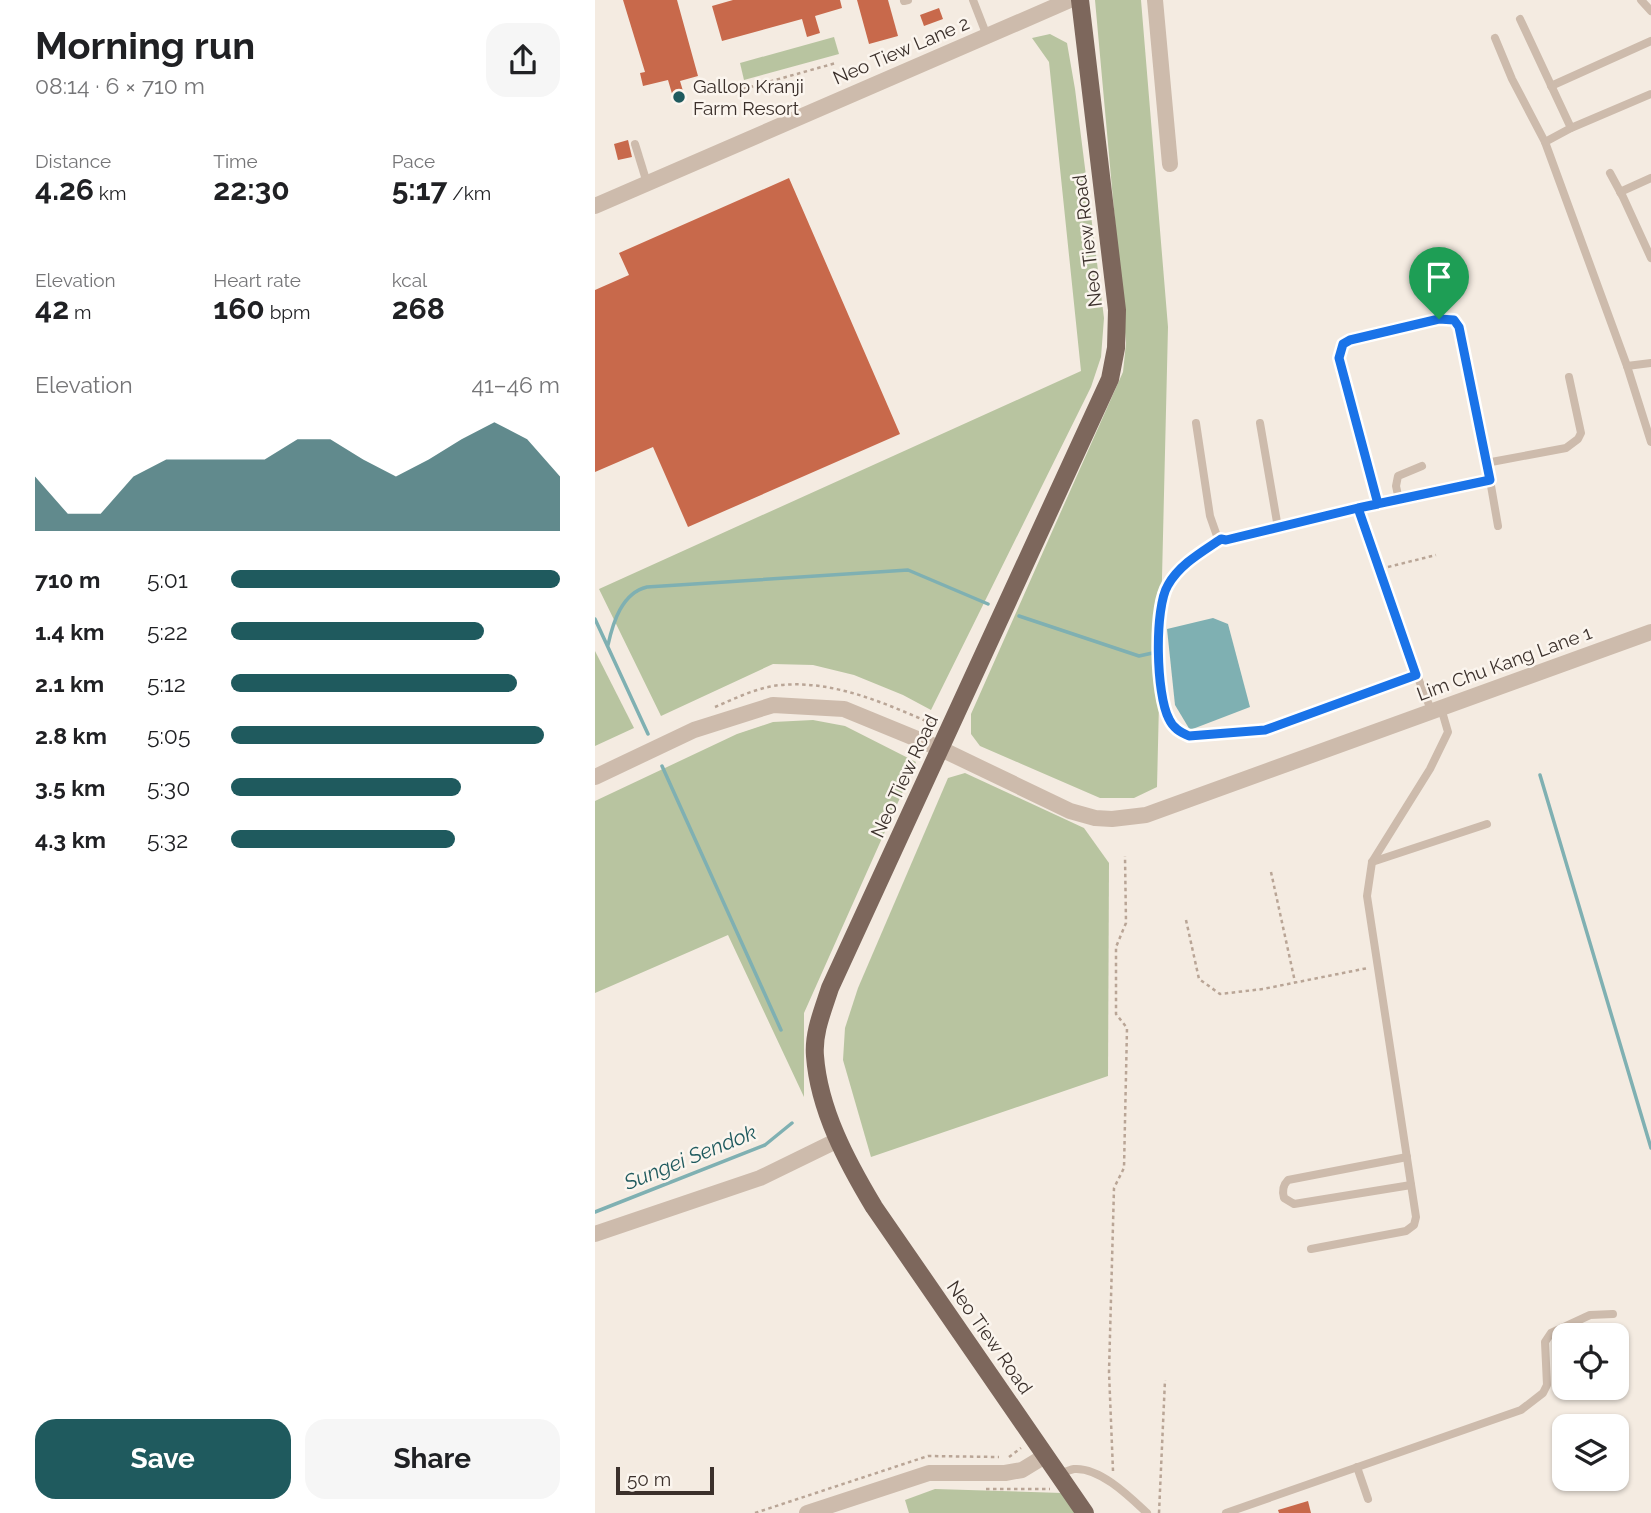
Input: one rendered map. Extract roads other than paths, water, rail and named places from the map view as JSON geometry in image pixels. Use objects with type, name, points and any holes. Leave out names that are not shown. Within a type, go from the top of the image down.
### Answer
[{"type":"main road","name":"Neo Tiew Road","points":[[1080,0],[1117,310],[1116,348],[1109,379],[830,988],[817,1030],[815,1056],[824,1099],[838,1140],[874,1208],[1085,1513]]},
{"type":"street","name":"Neo Tiew Lane 2","points":[[595,206],[1070,0]]},
{"type":"street","points":[[1155,0],[1170,164]]},
{"type":"street","name":"Lim Chu Kang Lane 1","points":[[595,776],[694,730],[773,705],[844,709],[939,748],[1070,811],[1095,818],[1112,819],[1146,815],[1651,632]]},
{"type":"street","points":[[595,1234],[760,1178],[838,1140]]},
{"type":"street","points":[[807,1513],[929,1473],[1005,1473],[1022,1470],[1045,1455]]},
{"type":"lane","points":[[972,0],[987,36]]},
{"type":"lane","points":[[1641,0],[1651,11]]},
{"type":"lane","points":[[1520,19],[1571,128]]},
{"type":"lane","points":[[1495,38],[1512,79],[1545,142],[1627,366],[1651,442]]},
{"type":"lane","points":[[1551,86],[1651,41]]},
{"type":"lane","points":[[1545,142],[1571,128],[1650,96]]},
{"type":"lane","points":[[635,144],[647,183]]},
{"type":"lane","points":[[1609,173],[1651,258]]},
{"type":"lane","points":[[1620,192],[1651,178]]},
{"type":"lane","points":[[1378,504],[1339,358],[1343,344],[1350,340],[1439,319],[1454,320],[1459,327],[1498,526]]},
{"type":"lane","points":[[1627,366],[1651,363]]},
{"type":"lane","points":[[1486,463],[1566,448],[1578,439],[1581,433],[1569,377]]},
{"type":"lane","points":[[1196,423],[1210,516],[1217,536],[1226,540],[1490,480]]},
{"type":"lane","points":[[1260,423],[1278,528]]},
{"type":"lane","points":[[1399,500],[1396,486],[1398,476],[1422,466]]},
{"type":"lane","points":[[1311,1249],[1406,1231],[1411,1228],[1416,1217],[1367,896],[1372,862],[1430,769],[1448,732],[1416,675],[1358,508]]},
{"type":"lane","points":[[1221,539],[1189,560],[1177,572],[1168,584],[1160,607],[1162,703],[1168,718],[1180,732],[1189,736],[1265,730],[1416,675]]},
{"type":"lane","points":[[1372,862],[1412,851],[1487,824]]},
{"type":"lane","points":[[1407,1157],[1288,1180],[1282,1193],[1284,1198],[1294,1204],[1411,1185]]},
{"type":"lane","points":[[1226,1513],[1521,1410],[1543,1393],[1547,1385],[1545,1342],[1551,1333],[1590,1315],[1613,1314]]},
{"type":"lane","points":[[1357,1467],[1368,1499]]},
{"type":"lane","points":[[1063,1481],[1073,1469],[1081,1470],[1114,1484],[1147,1513]]},
{"type":"water","points":[[1213,618],[1228,624],[1250,707],[1190,730],[1175,705],[1167,629]]},
{"type":"waterway","points":[[608,645],[616,618],[625,602],[638,590],[647,587],[908,570],[988,604]]},
{"type":"waterway","points":[[1019,616],[1139,656],[1157,652]]},
{"type":"waterway","points":[[595,619],[648,734]]},
{"type":"waterway","points":[[662,766],[781,1030]]},
{"type":"waterway","points":[[1540,775],[1651,1148]]},
{"type":"waterway","name":"Sungei Sendok","points":[[595,1212],[765,1145],[792,1123]]},
{"type":"place","name":"Gallop Kranji Farm Resort","points":[[679,97]]}]
